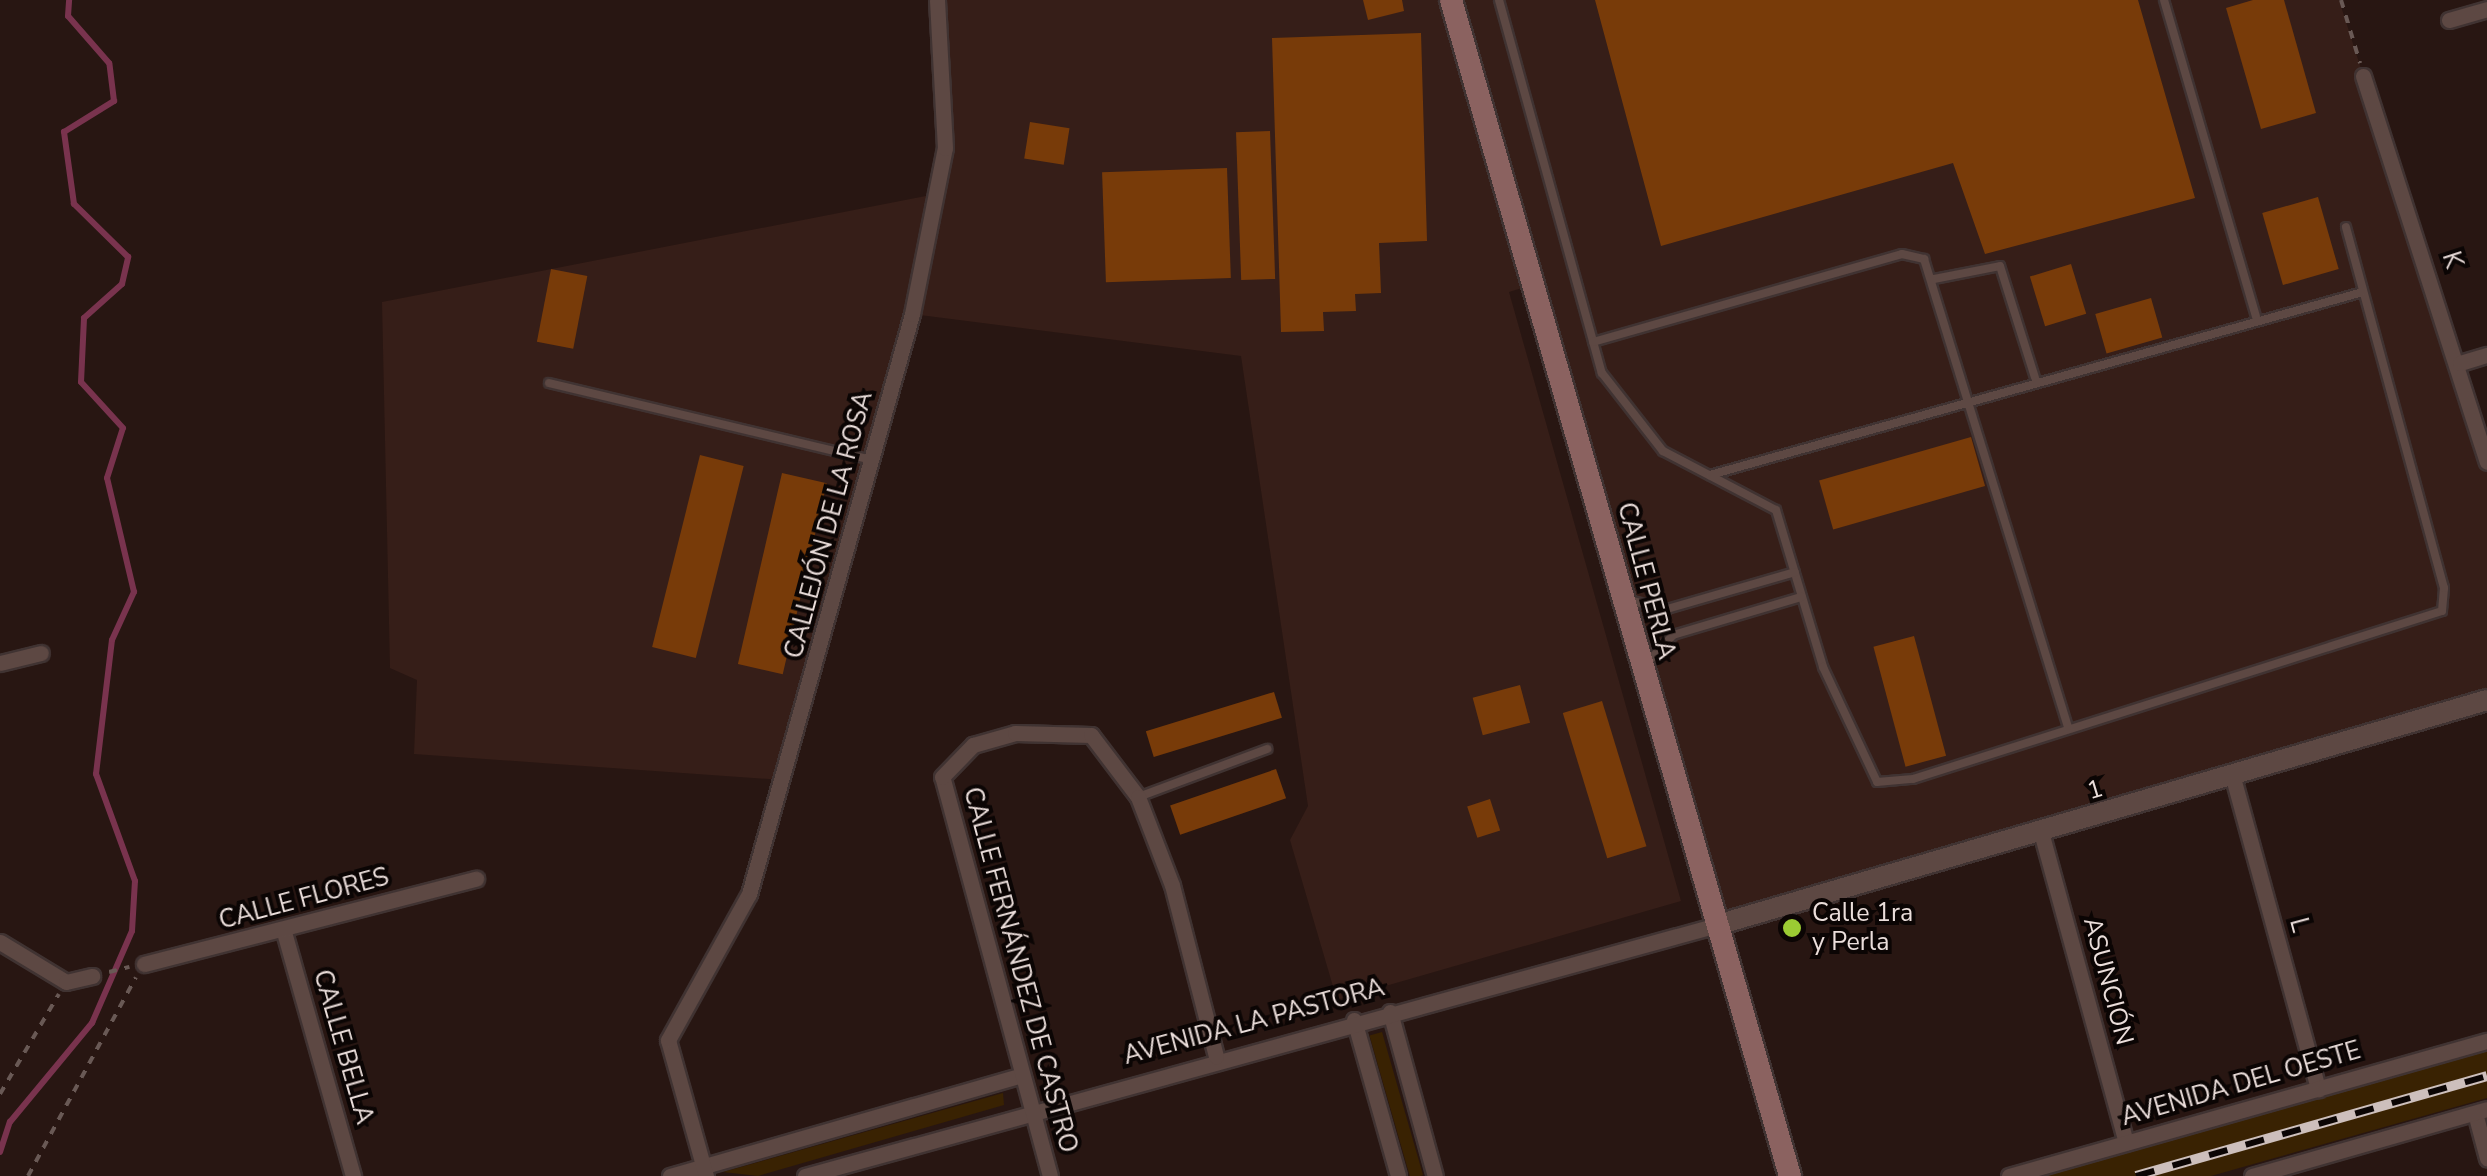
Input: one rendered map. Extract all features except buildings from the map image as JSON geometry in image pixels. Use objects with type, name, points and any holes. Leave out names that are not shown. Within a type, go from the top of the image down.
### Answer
[{"type":"main road","name":"CALLE PERLA","points":[[1451,0],[1790,1176]]},
{"type":"street","name":"CALLEJÓN DE LA ROSA","points":[[705,1171],[668,1040],[749,894],[873,460],[945,148],[937,0]]},
{"type":"street","points":[[2449,20],[2487,9]]},
{"type":"street","name":"K","points":[[2364,76],[2460,363],[2487,462]]},
{"type":"street","points":[[2460,363],[2487,355]]},
{"type":"street","points":[[0,664],[41,653]]},
{"type":"street","name":"1","points":[[1717,925],[2487,700]]},
{"type":"street","name":"CALLE FERNÁNDEZ DE CASTRO","points":[[1050,1176],[942,777],[974,745],[1015,733],[1092,735],[1138,797]]},
{"type":"street","name":"L","points":[[2232,774],[2318,1088]]},
{"type":"street","points":[[1138,797],[1172,885],[1216,1056]]},
{"type":"street","name":"ASUNCIÓN","points":[[2041,832],[2126,1143]]},
{"type":"street","name":"CALLE FLORES","points":[[144,964],[284,932],[476,879]]},
{"type":"street","name":"AVENIDA LA PASTORA","points":[[805,1176],[1216,1056],[1717,925]]},
{"type":"street","name":"CALLE BELLA","points":[[284,932],[354,1176]]},
{"type":"street","points":[[0,942],[66,982],[92,976]]},
{"type":"street","points":[[1390,1012],[1436,1176]]},
{"type":"street","points":[[1354,1020],[1398,1176]]},
{"type":"street","name":"AVENIDA DEL OESTE","points":[[2010,1176],[2487,1041]]},
{"type":"street","points":[[670,1176],[705,1171],[1022,1075]]},
{"type":"street","points":[[2252,1176],[2481,1111],[2487,1158]]},
{"type":"lane","points":[[1499,0],[1593,342],[1632,418],[1663,451],[1776,510],[1801,597],[1860,763],[1877,782],[1913,779],[2442,612],[2346,227]]},
{"type":"lane","points":[[2164,0],[2256,317]]},
{"type":"lane","points":[[1593,342],[1902,254],[1924,259],[1934,279],[2068,728]]},
{"type":"lane","points":[[1934,279],[2000,266],[2034,378]]},
{"type":"lane","points":[[1710,475],[1968,396],[2256,317],[2363,292]]},
{"type":"lane","points":[[549,384],[873,460]]},
{"type":"lane","points":[[1620,589],[1645,608],[1667,610],[1795,572]]},
{"type":"lane","points":[[1646,686],[1648,660],[1662,641],[1801,597]]},
{"type":"lane","points":[[1138,797],[1267,750]]},
{"type":"path","points":[[2341,0],[2364,76]]},
{"type":"path","points":[[92,976],[144,964]]},
{"type":"path","points":[[28,1176],[144,964]]},
{"type":"path","points":[[0,1094],[66,982]]},
{"type":"shaded area","points":[[937,0],[2339,0],[2487,462],[2487,700],[1717,925],[1532,285],[1509,292],[1681,901],[1337,1000],[1290,840],[1308,806],[1241,356],[912,314],[783,780],[414,754],[417,680],[390,668],[382,302],[936,194],[945,148]]},
{"type":"shaded area","points":[[1382,1032],[1423,1175],[1410,1176],[1370,1036]]},
{"type":"shaded area","points":[[2487,1044],[2487,1098],[2211,1176],[2041,1176]]},
{"type":"shaded area","points":[[1003,1093],[1004,1105],[758,1176],[723,1172]]},
{"type":"waterway","points":[[0,1152],[10,1122],[92,1023],[132,931],[135,881],[96,774],[112,640],[134,592],[107,478],[123,428],[81,382],[84,318],[122,284],[128,257],[74,204],[64,132],[114,101],[109,63],[68,16],[69,0]]},
{"type":"railway","points":[[2136,1176],[2487,1076]]},
{"type":"place","name":"Calle 1ra y Perla","points":[[1792,928]]}]
